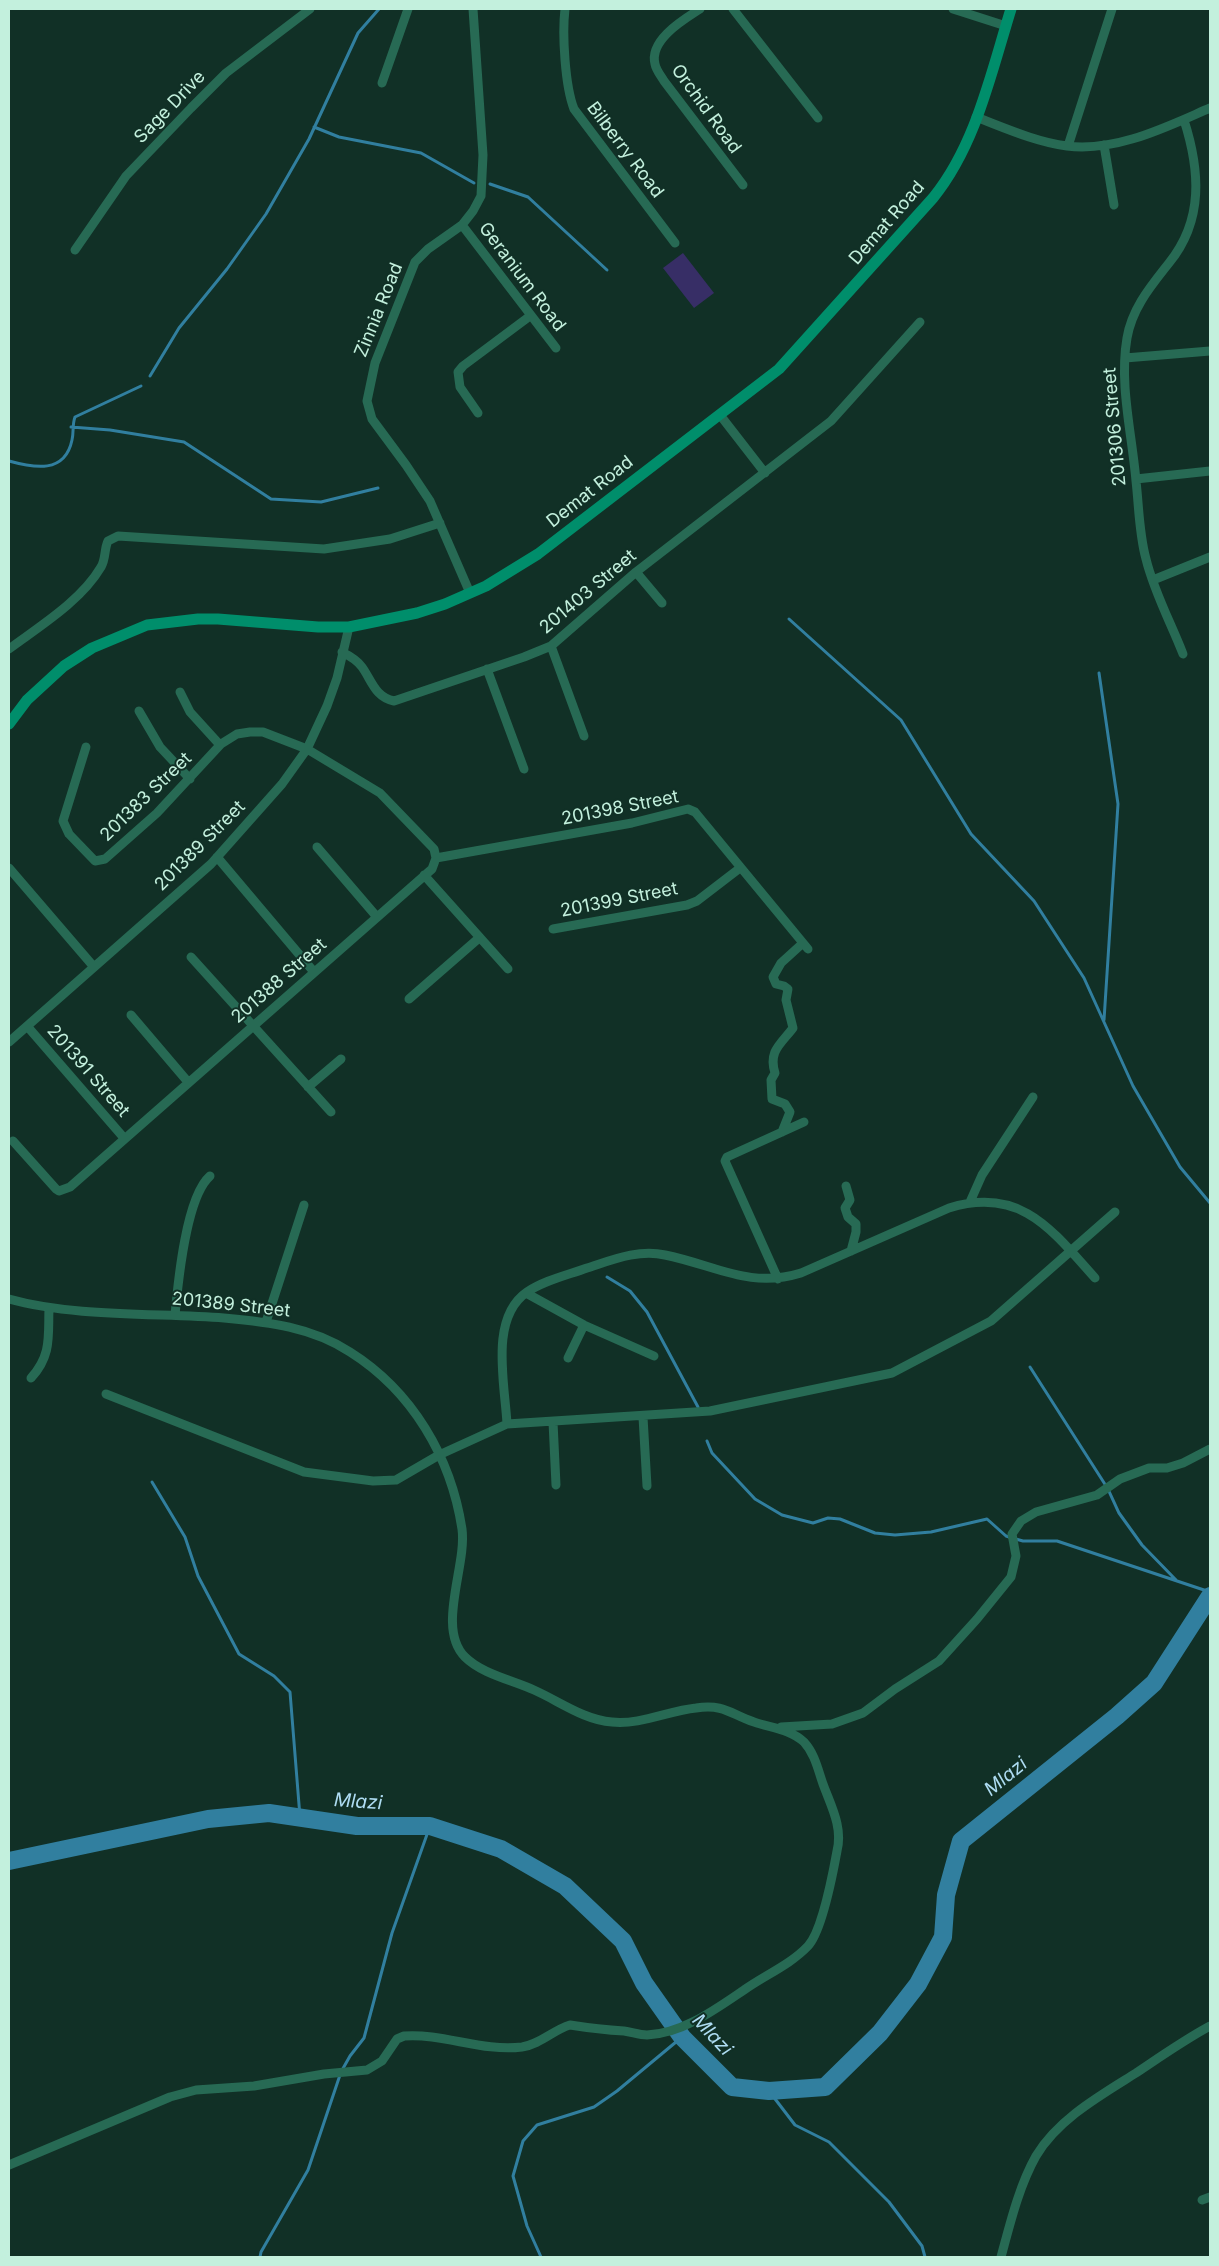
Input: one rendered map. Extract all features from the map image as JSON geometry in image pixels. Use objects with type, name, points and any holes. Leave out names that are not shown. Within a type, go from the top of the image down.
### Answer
[{"type":"street","name":"Sage Drive","points":[[75,250],[126,176],[191,108],[226,73],[310,9]]},
{"type":"street","points":[[382,83],[408,9]]},
{"type":"street","name":"Zinnia Road","points":[[470,593],[440,523],[417,481],[372,419],[368,410],[367,394],[375,363],[415,262],[428,249],[462,225],[478,205],[482,189],[483,155],[473,9]]},
{"type":"street","name":"Bilberry Road","points":[[565,9],[567,74],[574,110],[674,243]]},
{"type":"street","name":"Orchid Road","points":[[700,9],[660,42],[655,52],[655,64],[664,81],[742,185]]},
{"type":"street","points":[[733,9],[818,118]]},
{"type":"street","points":[[953,9],[1006,26]]},
{"type":"street","name":"Demat Road","points":[[9,724],[27,700],[64,666],[92,648],[147,625],[218,619],[318,627],[348,627],[417,613],[470,593],[486,586],[538,554],[779,369],[794,355],[933,198],[957,164],[976,117],[1011,9]]},
{"type":"street","points":[[1068,146],[1112,9]]},
{"type":"street","points":[[976,117],[1050,143],[1068,146],[1104,145],[1162,130],[1210,108]]},
{"type":"street","name":"201306 Street","points":[[1183,654],[1153,580],[1144,551],[1125,358],[1130,327],[1140,301],[1180,249],[1191,223],[1195,207],[1197,175],[1192,146],[1184,120]]},
{"type":"street","points":[[1104,145],[1114,205]]},
{"type":"street","name":"Geranium Road","points":[[462,225],[556,348]]},
{"type":"street","points":[[478,413],[460,387],[458,372],[463,366],[530,316]]},
{"type":"street","name":"201403 Street","points":[[342,652],[361,666],[370,682],[382,697],[394,701],[551,646],[636,572],[831,421],[920,322]]},
{"type":"street","points":[[1125,358],[1210,351]]},
{"type":"street","points":[[720,415],[765,472]]},
{"type":"street","points":[[1136,479],[1210,471]]},
{"type":"street","points":[[9,649],[58,611],[86,586],[102,566],[108,542],[118,536],[324,549],[390,539],[440,523]]},
{"type":"street","points":[[1153,580],[1210,558]]},
{"type":"street","points":[[636,572],[662,603]]},
{"type":"street","name":"201389 Street","points":[[9,1042],[131,937],[217,857],[282,784],[307,749],[333,692],[348,627]]},
{"type":"street","points":[[551,646],[584,736]]},
{"type":"street","points":[[487,669],[524,769]]},
{"type":"street","points":[[180,692],[190,712],[220,745]]},
{"type":"street","points":[[139,711],[160,747],[190,778]]},
{"type":"street","name":"201383 Street","points":[[86,747],[63,821],[69,834],[95,861],[105,859],[142,826],[220,745],[237,734],[263,732],[307,749]]},
{"type":"street","points":[[307,749],[380,793],[434,849],[436,858]]},
{"type":"street","name":"201398 Street","points":[[436,858],[632,823],[688,809],[695,812],[806,946],[781,964],[773,977],[776,984],[784,986],[788,990],[786,1000],[793,1028],[780,1040],[772,1063],[775,1073],[770,1080],[772,1099],[785,1104],[790,1112],[782,1132]]},
{"type":"street","points":[[317,848],[377,917]]},
{"type":"street","points":[[217,857],[314,972]]},
{"type":"street","name":"201388 Street","points":[[13,1141],[44,1177],[59,1191],[70,1188],[124,1138],[432,869],[436,858]]},
{"type":"street","points":[[9,868],[94,967]]},
{"type":"street","name":"201399 Street","points":[[553,929],[687,905],[697,901],[740,868]]},
{"type":"street","points":[[424,875],[508,969]]},
{"type":"street","points":[[409,999],[479,938]]},
{"type":"street","points":[[191,956],[331,1112]]},
{"type":"street","points":[[131,1015],[188,1082]]},
{"type":"street","name":"201391 Street","points":[[27,1026],[124,1138]]},
{"type":"street","points":[[308,1087],[341,1059]]},
{"type":"street","points":[[970,1202],[982,1175],[1033,1096]]},
{"type":"street","points":[[778,1279],[725,1165],[725,1161],[727,1157],[804,1122]]},
{"type":"street","points":[[176,1315],[180,1260],[199,1187],[210,1176]]},
{"type":"street","points":[[846,1186],[850,1200],[845,1208],[848,1217],[856,1224],[851,1251]]},
{"type":"street","points":[[507,1424],[503,1331],[511,1309],[526,1292],[542,1284],[618,1258],[648,1253],[664,1254],[750,1279],[778,1279],[801,1273],[949,1208],[970,1202],[1000,1202],[1023,1210],[1033,1216],[1070,1250],[1095,1278]]},
{"type":"street","points":[[266,1322],[304,1205]]},
{"type":"street","points":[[106,1394],[204,1435],[312,1474],[378,1482],[396,1480],[440,1455],[507,1424],[643,1417],[710,1411],[892,1373],[991,1320],[1115,1212]]},
{"type":"street","points":[[526,1292],[584,1325],[654,1356]]},
{"type":"street","name":"201389 Street","points":[[9,1299],[49,1308],[266,1322],[308,1332],[330,1341],[369,1365],[400,1393],[417,1414],[440,1455],[450,1479],[462,1529],[462,1550],[452,1619],[453,1634],[463,1655],[477,1666],[549,1697],[577,1712],[608,1722],[625,1723],[695,1708],[716,1707],[732,1711],[752,1721],[778,1728]]},
{"type":"street","points":[[31,1378],[45,1360],[48,1352],[49,1308]]},
{"type":"street","points":[[568,1358],[584,1325]]},
{"type":"street","points":[[643,1417],[647,1486]]},
{"type":"street","points":[[553,1422],[556,1485]]},
{"type":"street","points":[[778,1728],[832,1724],[863,1713],[938,1660],[977,1619],[1010,1577],[1016,1556],[1012,1534],[1021,1521],[1036,1512],[1097,1494],[1120,1479],[1149,1468],[1167,1468],[1210,1449]]},
{"type":"street","points":[[9,2165],[170,2097],[196,2090],[245,2087],[324,2074],[367,2070],[382,2060],[397,2040],[404,2036],[501,2048],[522,2047],[534,2044],[560,2028],[570,2025],[651,2035],[677,2029],[717,2008],[785,1965],[812,1942],[821,1920],[839,1846],[840,1836],[835,1816],[812,1754],[801,1740],[778,1728]]},
{"type":"street","points":[[1001,2257],[1020,2194],[1030,2169],[1036,2156],[1052,2136],[1072,2117],[1100,2096],[1210,2026]]},
{"type":"shaded area","points":[[683,253],[714,293],[694,308],[663,268]]},
{"type":"waterway","points":[[150,376],[179,328],[227,269],[266,214],[309,139],[358,33],[379,9]]},
{"type":"waterway","points":[[314,127],[339,137],[421,153],[474,183]]},
{"type":"waterway","points":[[490,184],[528,197],[607,270]]},
{"type":"waterway","points":[[9,461],[38,466],[56,463],[63,459],[68,451],[72,440],[75,417],[141,386]]},
{"type":"waterway","points":[[71,427],[110,430],[184,442],[271,499],[321,502],[378,488]]},
{"type":"waterway","points":[[789,619],[901,720],[971,834],[1034,901],[1084,978],[1133,1086],[1180,1167],[1210,1203]]},
{"type":"waterway","points":[[1099,673],[1118,804],[1104,1020]]},
{"type":"waterway","points":[[607,1277],[630,1291],[647,1312],[698,1407]]},
{"type":"waterway","points":[[1030,1367],[1108,1489],[1119,1513],[1142,1545],[1176,1580]]},
{"type":"waterway","points":[[707,1441],[712,1453],[755,1499],[782,1515],[813,1523],[828,1518],[840,1519],[875,1533],[895,1535],[931,1532],[987,1519],[1006,1536],[1012,1538],[1023,1541],[1057,1541],[1210,1592]]},
{"type":"waterway","points":[[152,1482],[185,1537],[198,1576],[239,1654],[274,1676],[290,1692],[300,1817]]},
{"type":"waterway","name":"Mlazi","points":[[9,1861],[208,1819],[269,1813],[357,1826],[430,1826],[501,1849],[565,1886],[623,1941],[644,1983],[682,2037],[732,2087],[769,2091],[825,2087],[880,2033],[918,1984],[943,1937],[946,1895],[961,1841],[1117,1716],[1154,1683],[1210,1596]]},
{"type":"waterway","points":[[260,2257],[261,2252],[308,2170],[341,2072],[350,2056],[364,2038],[392,1933],[430,1826]]},
{"type":"waterway","points":[[541,2257],[527,2226],[513,2176],[523,2141],[537,2125],[594,2107],[617,2091],[682,2037]]},
{"type":"waterway","points":[[769,2091],[795,2125],[829,2142],[889,2202],[922,2246],[925,2257]]}]
